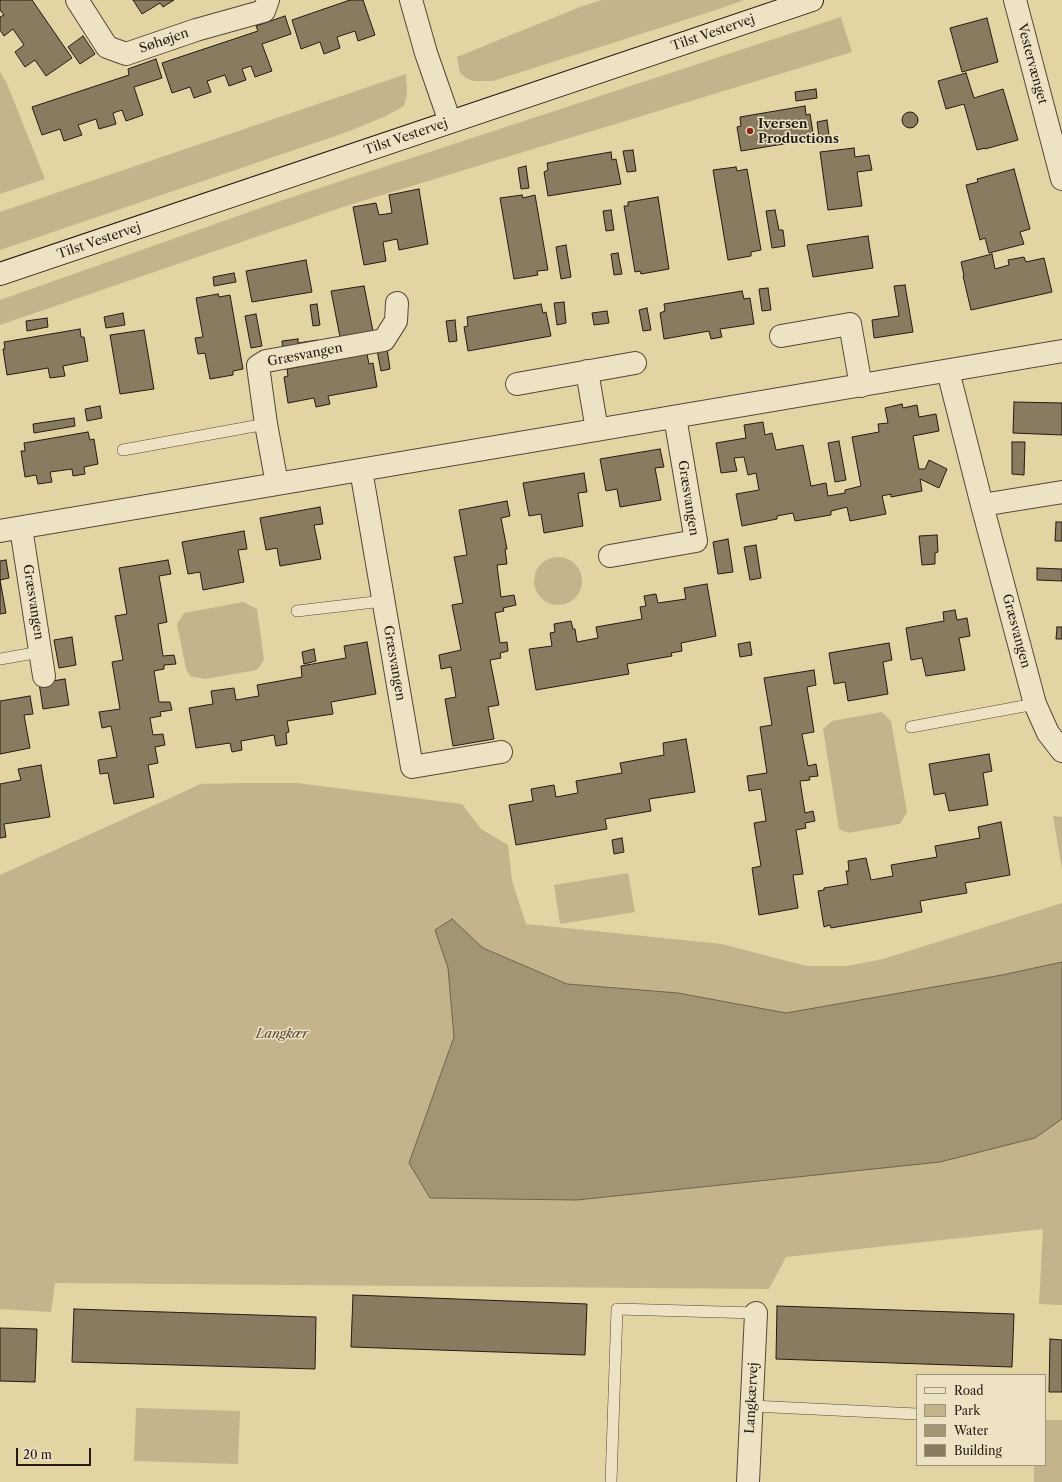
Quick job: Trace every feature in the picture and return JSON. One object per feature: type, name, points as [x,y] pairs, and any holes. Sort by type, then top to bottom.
[{"type":"street","name":"Søhøjen","points":[[77,0],[107,47],[126,54],[196,30],[264,12],[268,0]]},
{"type":"street","points":[[410,0],[426,53],[450,122]]},
{"type":"street","name":"Tilst Vestervej","points":[[0,274],[812,0]]},
{"type":"street","name":"Vestervænget","points":[[1015,0],[1055,127],[1062,179]]},
{"type":"street","name":"Græsvangen","points":[[276,484],[258,366],[266,361],[384,340],[396,321],[397,303]]},
{"type":"street","points":[[781,336],[850,324],[861,386]]},
{"type":"street","name":"Græsvangen","points":[[44,676],[40,652],[10,530],[1062,351]]},
{"type":"street","points":[[517,384],[635,363]]},
{"type":"street","points":[[587,371],[597,430]]},
{"type":"street","name":"Græsvangen","points":[[948,371],[1035,704],[1048,733],[1062,751]]},
{"type":"street","name":"Græsvangen","points":[[610,556],[696,541],[675,417]]},
{"type":"street","name":"Græsvangen","points":[[362,470],[412,767],[501,752]]},
{"type":"street","points":[[982,505],[1062,492]]},
{"type":"street","name":"Langkærvej","points":[[748,1482],[756,1313]]},
{"type":"lane","points":[[123,450],[266,424]]},
{"type":"lane","points":[[297,611],[383,601]]},
{"type":"lane","points":[[0,659],[40,652]]},
{"type":"lane","points":[[911,727],[1035,704]]},
{"type":"lane","points":[[611,1482],[617,1309],[756,1313]]},
{"type":"lane","points":[[752,1406],[916,1414]]},
{"type":"green space","points":[[601,0],[744,0],[493,81],[474,81],[466,78],[460,73],[457,57],[580,7]]},
{"type":"green space","points":[[841,17],[852,52],[346,206],[0,325],[0,300],[283,200]]},
{"type":"green space","points":[[0,72],[7,84],[45,179],[0,194]]},
{"type":"green space","points":[[406,74],[407,95],[404,106],[386,116],[347,132],[0,250],[0,212]]},
{"type":"green space","points":[[558,557],[567,559],[575,564],[580,572],[582,581],[580,590],[575,598],[567,603],[558,605],[549,603],[541,598],[536,590],[534,581],[536,572],[541,564],[549,559]]},
{"type":"green space","points":[[243,602],[257,609],[264,660],[257,670],[205,679],[190,676],[186,669],[177,624],[184,613]]},
{"type":"green space","points":[[882,712],[891,721],[907,812],[900,824],[848,833],[839,829],[823,729],[832,721]]},
{"type":"green space","name":"Langkær","points":[[297,783],[462,804],[481,829],[508,845],[512,881],[526,924],[722,944],[806,966],[847,966],[883,959],[1062,903],[1062,1305],[1039,1304],[1043,1229],[786,1257],[769,1289],[55,1283],[51,1312],[0,1309],[0,875],[201,784]]},
{"type":"green space","points":[[1053,816],[1062,817],[1062,870]]},
{"type":"green space","points":[[628,873],[635,912],[560,924],[554,885]]},
{"type":"green space","points":[[136,1408],[240,1411],[238,1464],[134,1461]]},
{"type":"green space","points":[[1046,1420],[1062,1420],[1062,1482],[1034,1482],[1034,1466],[1046,1466]]},
{"type":"water","points":[[452,919],[483,948],[567,984],[678,993],[786,1013],[1002,975],[1062,962],[1062,1119],[1035,1138],[940,1162],[577,1200],[430,1198],[409,1163],[454,1037],[448,968],[435,930]]},
{"type":"building","points":[[0,0],[32,0],[72,58],[46,76],[35,60],[25,67],[15,52],[24,45],[13,29],[4,36],[0,30],[0,17],[4,15],[0,10]]},
{"type":"building","points":[[133,0],[174,0],[163,7],[160,3],[142,14]]},
{"type":"building","points":[[350,0],[363,0],[375,35],[358,41],[355,31],[337,37],[340,48],[324,54],[320,42],[301,49],[292,20]]},
{"type":"building","points":[[285,16],[291,34],[262,44],[272,71],[255,77],[251,66],[242,69],[246,80],[229,86],[225,75],[207,81],[211,92],[194,98],[190,87],[172,93],[162,63],[258,31],[256,26]]},
{"type":"building","points":[[987,18],[998,62],[962,72],[950,28]]},
{"type":"building","points":[[83,36],[95,54],[80,64],[68,47]]},
{"type":"building","points":[[156,59],[162,78],[134,87],[143,115],[126,121],[122,110],[113,113],[116,124],[99,129],[96,119],[78,125],[82,135],[64,141],[60,129],[42,135],[32,107],[129,75],[128,69]]},
{"type":"building","points":[[966,73],[974,98],[1003,89],[1018,140],[977,150],[964,104],[946,109],[938,81]]},
{"type":"building","points":[[816,89],[817,98],[796,101],[795,92]]},
{"type":"building","points":[[805,106],[806,115],[810,114],[814,139],[741,151],[737,127],[741,126],[740,117]]},
{"type":"building","points":[[907,112],[913,112],[918,117],[916,126],[913,128],[907,128],[902,123],[902,117]]},
{"type":"building","points":[[827,120],[830,142],[820,144],[817,122]]},
{"type":"building","points":[[854,148],[855,157],[869,155],[872,170],[857,172],[862,206],[828,210],[820,152]]},
{"type":"building","points":[[633,150],[636,171],[627,172],[623,151]]},
{"type":"building","points":[[611,152],[612,160],[616,159],[621,184],[548,196],[544,172],[548,170],[547,163]]},
{"type":"building","points":[[526,166],[529,188],[521,189],[518,168]]},
{"type":"building","points":[[736,167],[737,171],[747,169],[761,250],[751,252],[751,256],[728,260],[713,170]]},
{"type":"building","points":[[1014,169],[1030,229],[1020,232],[1024,244],[989,253],[985,238],[980,240],[966,185],[978,182],[977,179]]},
{"type":"building","points":[[419,189],[428,244],[399,250],[397,239],[383,242],[386,261],[364,265],[353,207],[376,203],[379,215],[392,213],[389,195]]},
{"type":"building","points":[[522,195],[523,198],[535,195],[548,270],[537,271],[538,275],[514,279],[500,198]]},
{"type":"building","points":[[658,197],[669,269],[641,274],[640,271],[635,272],[624,206],[628,206],[628,202]]},
{"type":"building","points":[[611,210],[614,230],[606,231],[603,211]]},
{"type":"building","points":[[775,210],[779,230],[783,230],[785,246],[772,248],[766,211]]},
{"type":"building","points":[[868,236],[873,268],[813,277],[807,245]]},
{"type":"building","points":[[566,245],[571,277],[561,279],[556,247]]},
{"type":"building","points":[[618,253],[622,274],[614,275],[611,254]]},
{"type":"building","points":[[992,254],[995,269],[1009,265],[1008,260],[1024,257],[1026,262],[1044,258],[1052,292],[971,310],[961,262]]},
{"type":"building","points":[[306,260],[312,292],[252,302],[246,271]]},
{"type":"building","points":[[234,273],[236,282],[214,286],[213,277]]},
{"type":"building","points":[[905,285],[913,332],[874,338],[872,320],[899,316],[894,286]]},
{"type":"building","points":[[364,286],[373,331],[340,337],[331,291]]},
{"type":"building","points":[[768,288],[771,310],[762,311],[759,289]]},
{"type":"building","points":[[742,291],[744,299],[750,298],[754,324],[720,329],[722,337],[711,339],[709,331],[664,339],[660,313],[665,311],[664,304]]},
{"type":"building","points":[[218,294],[219,297],[230,295],[243,369],[233,371],[233,375],[210,379],[205,353],[198,354],[195,338],[203,337],[196,298]]},
{"type":"building","points":[[564,302],[566,323],[557,325],[554,303]]},
{"type":"building","points":[[317,304],[320,325],[313,326],[310,305]]},
{"type":"building","points":[[541,304],[543,313],[546,312],[551,336],[468,351],[464,327],[468,326],[467,317]]},
{"type":"building","points":[[647,308],[651,330],[643,331],[639,310]]},
{"type":"building","points":[[607,311],[609,323],[594,325],[592,313]]},
{"type":"building","points":[[123,313],[125,325],[106,328],[104,317]]},
{"type":"building","points":[[256,314],[262,346],[251,348],[245,316]]},
{"type":"building","points":[[47,318],[48,327],[27,331],[26,321]]},
{"type":"building","points":[[455,320],[457,341],[449,342],[446,321]]},
{"type":"building","points":[[80,329],[81,337],[84,337],[88,361],[63,366],[65,376],[50,378],[48,368],[7,375],[3,349],[5,349],[4,342]]},
{"type":"building","points":[[144,330],[154,389],[120,394],[110,335]]},
{"type":"building","points":[[298,339],[298,343],[318,340],[319,348],[283,353],[282,341]]},
{"type":"building","points":[[387,348],[390,369],[381,371],[377,350]]},
{"type":"building","points":[[367,354],[369,364],[373,363],[377,387],[328,396],[330,404],[316,407],[314,398],[288,403],[284,377],[288,376],[287,369]]},
{"type":"building","points":[[1014,402],[1062,403],[1062,435],[1013,433]]},
{"type":"building","points":[[902,404],[903,408],[917,405],[919,417],[936,414],[939,431],[913,436],[919,469],[925,469],[929,460],[947,469],[939,488],[920,479],[922,491],[891,497],[891,494],[882,496],[886,514],[850,521],[847,507],[831,511],[831,515],[795,521],[793,513],[777,516],[777,519],[742,526],[736,494],[759,490],[756,473],[748,475],[744,457],[734,458],[737,471],[721,473],[716,443],[746,438],[744,425],[763,422],[765,435],[772,433],[776,450],[803,445],[811,486],[826,483],[828,496],[845,493],[845,490],[861,486],[852,437],[879,432],[878,424],[888,423],[885,408]]},
{"type":"building","points":[[100,406],[102,418],[87,421],[85,409]]},
{"type":"building","points":[[74,418],[75,426],[34,433],[33,424]]},
{"type":"building","points":[[88,432],[90,440],[94,439],[98,464],[84,467],[85,474],[73,476],[72,469],[50,472],[52,482],[38,484],[36,475],[25,477],[21,451],[25,451],[24,443]]},
{"type":"building","points":[[839,441],[846,480],[835,482],[828,443]]},
{"type":"building","points":[[1012,442],[1025,442],[1024,475],[1012,474]]},
{"type":"building","points":[[660,449],[664,467],[655,468],[661,500],[620,507],[617,489],[606,491],[600,459]]},
{"type":"building","points":[[584,473],[587,492],[578,493],[583,526],[544,533],[541,514],[529,516],[523,483]]},
{"type":"building","points":[[507,501],[510,516],[501,518],[507,549],[505,549],[507,564],[497,565],[501,597],[514,595],[516,605],[503,608],[504,611],[495,613],[500,643],[507,642],[508,651],[500,653],[501,658],[490,660],[499,705],[488,707],[494,739],[453,746],[445,699],[456,697],[451,667],[441,669],[439,655],[461,650],[452,605],[463,603],[454,557],[467,555],[459,510]]},
{"type":"building","points":[[320,507],[323,524],[314,525],[321,559],[280,566],[277,548],[266,550],[260,518]]},
{"type":"building","points":[[1056,522],[1062,522],[1062,541],[1055,541]]},
{"type":"building","points":[[244,531],[247,549],[238,550],[244,582],[203,590],[200,572],[188,574],[182,542]]},
{"type":"building","points":[[937,535],[938,552],[935,553],[935,564],[922,565],[919,536]]},
{"type":"building","points":[[728,539],[733,572],[718,574],[713,542]]},
{"type":"building","points":[[756,545],[761,578],[750,580],[744,547]]},
{"type":"building","points":[[6,560],[9,578],[0,580],[0,561]]},
{"type":"building","points":[[168,560],[171,574],[159,576],[167,622],[158,624],[163,656],[174,655],[176,664],[164,665],[164,669],[154,671],[159,702],[170,702],[172,710],[160,712],[161,716],[150,718],[153,735],[163,734],[165,745],[155,747],[158,763],[148,765],[154,797],[114,804],[108,773],[100,774],[98,760],[117,757],[111,726],[102,728],[99,712],[120,709],[112,662],[123,660],[115,616],[127,614],[119,568]]},
{"type":"building","points":[[1037,568],[1062,569],[1062,581],[1037,580]]},
{"type":"building","points":[[0,580],[6,613],[0,614]]},
{"type":"building","points":[[707,584],[716,636],[681,643],[682,651],[671,653],[672,656],[627,664],[629,674],[536,690],[529,649],[552,646],[550,633],[555,632],[554,624],[571,621],[573,629],[575,629],[577,642],[598,638],[596,627],[642,619],[640,607],[646,606],[644,596],[656,594],[658,603],[686,599],[684,588]]},
{"type":"building","points":[[955,610],[957,620],[967,618],[970,636],[959,638],[965,670],[926,676],[922,658],[911,660],[906,628],[944,621],[943,612]]},
{"type":"building","points":[[1057,627],[1062,627],[1062,639],[1056,639]]},
{"type":"building","points":[[72,637],[76,665],[59,668],[54,640]]},
{"type":"building","points":[[367,642],[376,694],[331,702],[333,714],[287,721],[289,732],[286,733],[287,744],[276,746],[274,735],[241,741],[242,750],[232,752],[230,743],[196,748],[189,708],[213,704],[211,691],[234,688],[236,700],[259,696],[257,685],[302,677],[301,666],[346,658],[344,646]]},
{"type":"building","points":[[750,642],[752,655],[740,657],[738,644]]},
{"type":"building","points":[[889,643],[892,660],[883,662],[888,694],[848,701],[845,682],[834,684],[829,653]]},
{"type":"building","points":[[314,649],[316,661],[304,664],[302,652]]},
{"type":"building","points":[[814,670],[816,685],[807,687],[814,732],[802,734],[808,766],[816,764],[818,776],[809,777],[810,780],[800,781],[805,813],[813,811],[815,821],[805,823],[806,828],[796,830],[803,874],[793,875],[798,908],[759,915],[752,868],[761,866],[754,823],[766,821],[761,789],[749,791],[747,776],[767,773],[760,727],[772,725],[764,678]]},
{"type":"building","points":[[65,679],[69,705],[43,709],[39,683]]},
{"type":"building","points":[[30,696],[33,714],[24,715],[30,748],[0,754],[0,701]]},
{"type":"building","points":[[686,739],[695,792],[649,799],[651,811],[605,819],[607,829],[516,845],[509,805],[533,801],[531,789],[554,785],[556,797],[578,793],[576,781],[622,773],[620,763],[664,755],[663,743]]},
{"type":"building","points":[[989,754],[992,771],[983,773],[988,805],[949,811],[945,793],[934,795],[929,764]]},
{"type":"building","points":[[41,765],[50,817],[4,824],[6,837],[0,838],[0,784],[21,780],[18,769]]},
{"type":"building","points":[[1001,822],[1010,875],[965,883],[967,893],[920,901],[922,912],[831,928],[830,925],[824,927],[818,891],[824,890],[824,888],[848,884],[846,871],[849,871],[848,861],[866,858],[871,880],[893,876],[891,865],[937,857],[935,846],[980,838],[978,827]]},
{"type":"building","points":[[622,838],[624,852],[614,854],[612,840]]},
{"type":"building","points":[[353,1295],[587,1304],[585,1355],[351,1347]]},
{"type":"building","points":[[777,1306],[1014,1314],[1012,1367],[776,1359]]},
{"type":"building","points":[[74,1309],[316,1317],[315,1369],[72,1362]]},
{"type":"building","points":[[0,1328],[37,1329],[35,1382],[0,1381]]},
{"type":"building","points":[[1050,1339],[1062,1340],[1062,1392],[1049,1392]]},
{"type":"place","name":"Iversen Productions","points":[[750,131]]}]
